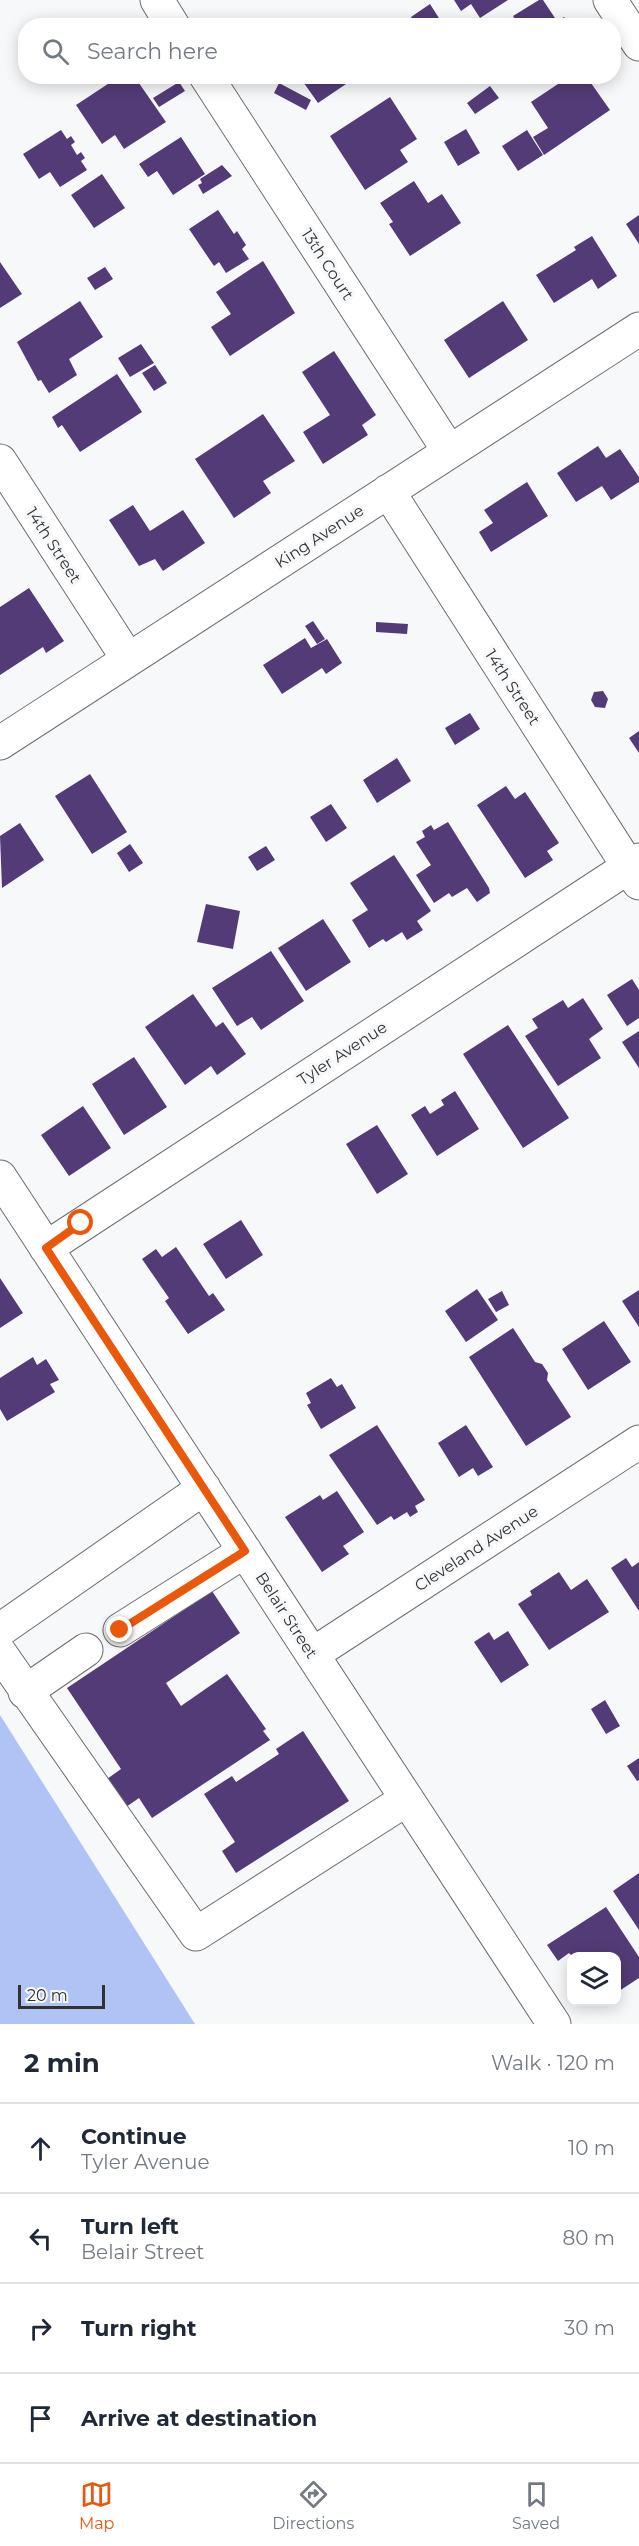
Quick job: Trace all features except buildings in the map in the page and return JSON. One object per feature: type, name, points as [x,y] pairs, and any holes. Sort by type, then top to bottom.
[{"type":"street","points":[[157,0],[168,18]]},
{"type":"street","points":[[610,0],[639,44]]},
{"type":"street","name":"13th Court","points":[[211,84],[449,451]]},
{"type":"street","name":"King Avenue","points":[[0,743],[639,329]]},
{"type":"street","name":"14th Street","points":[[0,461],[128,659]]},
{"type":"street","name":"14th Street","points":[[388,491],[635,870]]},
{"type":"street","name":"Tyler Avenue","points":[[46,1248],[635,870]]},
{"type":"street","name":"Belair Street","points":[[0,1177],[554,2024]]},
{"type":"street","name":"Cleveland Avenue","points":[[313,1654],[639,1442]]},
{"type":"street","points":[[0,1630],[204,1488]]},
{"type":"street","points":[[120,1630],[245,1551]]},
{"type":"street","points":[[25,1692],[86,1650]]},
{"type":"street","points":[[0,1653],[25,1692],[196,1934],[407,1799]]},
{"type":"shaded area","points":[[0,1715],[195,2024],[0,2024]]},
{"type":"route","points":[[81,1223],[46,1248],[245,1551],[120,1630]]}]
